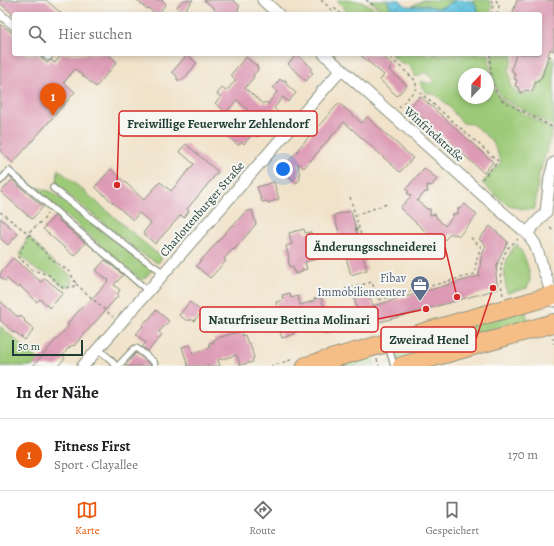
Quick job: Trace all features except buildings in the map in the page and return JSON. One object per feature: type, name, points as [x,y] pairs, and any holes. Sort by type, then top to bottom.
[{"type":"main road","points":[[306,366],[554,297]]},
{"type":"main road","points":[[402,366],[553,329]]},
{"type":"street","points":[[263,0],[276,12]]},
{"type":"street","points":[[0,14],[12,24]]},
{"type":"street","name":"Winfriedstraße","points":[[326,56],[496,206],[523,236],[535,244],[554,297]]},
{"type":"street","name":"Charlottenburger Straße","points":[[83,366],[341,70]]},
{"type":"street","points":[[523,236],[546,212],[550,177],[554,163]]},
{"type":"lane","points":[[0,181],[9,171],[148,290]]},
{"type":"lane","points":[[53,188],[138,255],[164,273]]},
{"type":"lane","points":[[387,343],[394,366]]},
{"type":"lane","points":[[98,349],[117,366],[136,348],[154,362],[155,366]]},
{"type":"path","points":[[321,0],[332,10],[334,8],[339,12]]},
{"type":"path","points":[[366,0],[376,7],[379,12]]},
{"type":"path","points":[[491,0],[493,5],[492,12]]},
{"type":"path","points":[[496,0],[499,6],[498,12]]},
{"type":"path","points":[[388,56],[416,81],[416,88],[398,110]]},
{"type":"path","points":[[490,56],[491,75],[500,98],[554,128]]},
{"type":"path","points":[[548,56],[554,58]]},
{"type":"path","points":[[416,88],[498,161],[479,182]]},
{"type":"path","points":[[350,197],[368,258]]},
{"type":"path","points":[[355,215],[387,204]]},
{"type":"path","points":[[51,206],[44,219],[29,234],[18,257],[33,270],[49,276],[63,288],[73,287],[76,284]]},
{"type":"path","points":[[0,212],[29,234],[51,259],[70,272],[76,284],[113,317]]},
{"type":"path","points":[[550,228],[554,230]]},
{"type":"path","points":[[355,230],[359,229]]},
{"type":"path","points":[[345,289],[372,282],[378,300],[475,274],[476,261],[481,246],[468,236]]},
{"type":"path","points":[[504,297],[500,276],[503,258],[508,248],[523,236]]},
{"type":"path","points":[[361,252],[382,245],[431,258],[434,258],[441,253]]},
{"type":"path","points":[[553,329],[554,344]]},
{"type":"green space","points":[[337,0],[366,3],[377,12],[347,12]]},
{"type":"green space","points":[[369,0],[387,0],[391,9],[395,12],[380,12],[377,6]]},
{"type":"green space","points":[[423,0],[456,0],[440,8],[431,7],[428,5],[412,6]]},
{"type":"green space","points":[[472,0],[489,0],[492,6],[490,12],[478,12]]},
{"type":"green space","points":[[392,56],[489,56],[489,68],[458,68],[458,104],[494,104],[494,89],[501,100],[553,130],[540,172],[538,172],[539,175],[534,209],[520,208],[507,204],[482,183],[501,162],[493,142],[472,124],[463,123],[447,104],[436,95],[426,92],[420,84],[421,81],[430,84],[433,81],[432,78],[424,72],[418,77],[415,76],[410,66],[400,62]]},
{"type":"green space","points":[[492,56],[512,56],[512,61],[508,71],[511,78],[510,86],[518,93],[523,95],[528,93],[534,94],[537,89],[538,82],[543,83],[550,59],[554,60],[554,127],[502,98],[494,79],[494,68],[492,68]]},
{"type":"green space","points":[[58,169],[162,258],[158,263],[139,252],[57,186]]},
{"type":"green space","points":[[32,186],[52,192],[152,270],[142,281]]},
{"type":"green space","points":[[29,237],[48,258],[69,274],[73,283],[71,286],[63,286],[49,274],[36,270],[20,255]]},
{"type":"green space","points":[[517,244],[526,262],[530,281],[527,288],[507,293],[504,273],[506,261]]},
{"type":"green space","points":[[525,309],[529,325],[398,361],[394,346]]},
{"type":"green space","points":[[0,326],[39,360],[33,366],[0,366]]},
{"type":"green space","points":[[372,353],[375,366],[325,366]]},
{"type":"water","points":[[387,0],[400,0],[403,4],[408,6],[424,5],[439,8],[452,1],[469,0],[475,4],[478,12],[395,12],[391,9]]},
{"type":"place","name":"Fitness First","points":[[53,116]]},
{"type":"place","name":"Freiwillige Feuerwehr Zehlendorf","points":[[117,185]]},
{"type":"place","name":"Zweirad Henel","points":[[493,288]]},
{"type":"place","name":"Änderungsschneiderei","points":[[457,297]]},
{"type":"place","name":"Fibav Immobiliencenter","points":[[420,302]]},
{"type":"place","name":"Naturfriseur Bettina Molinari","points":[[426,309]]}]
